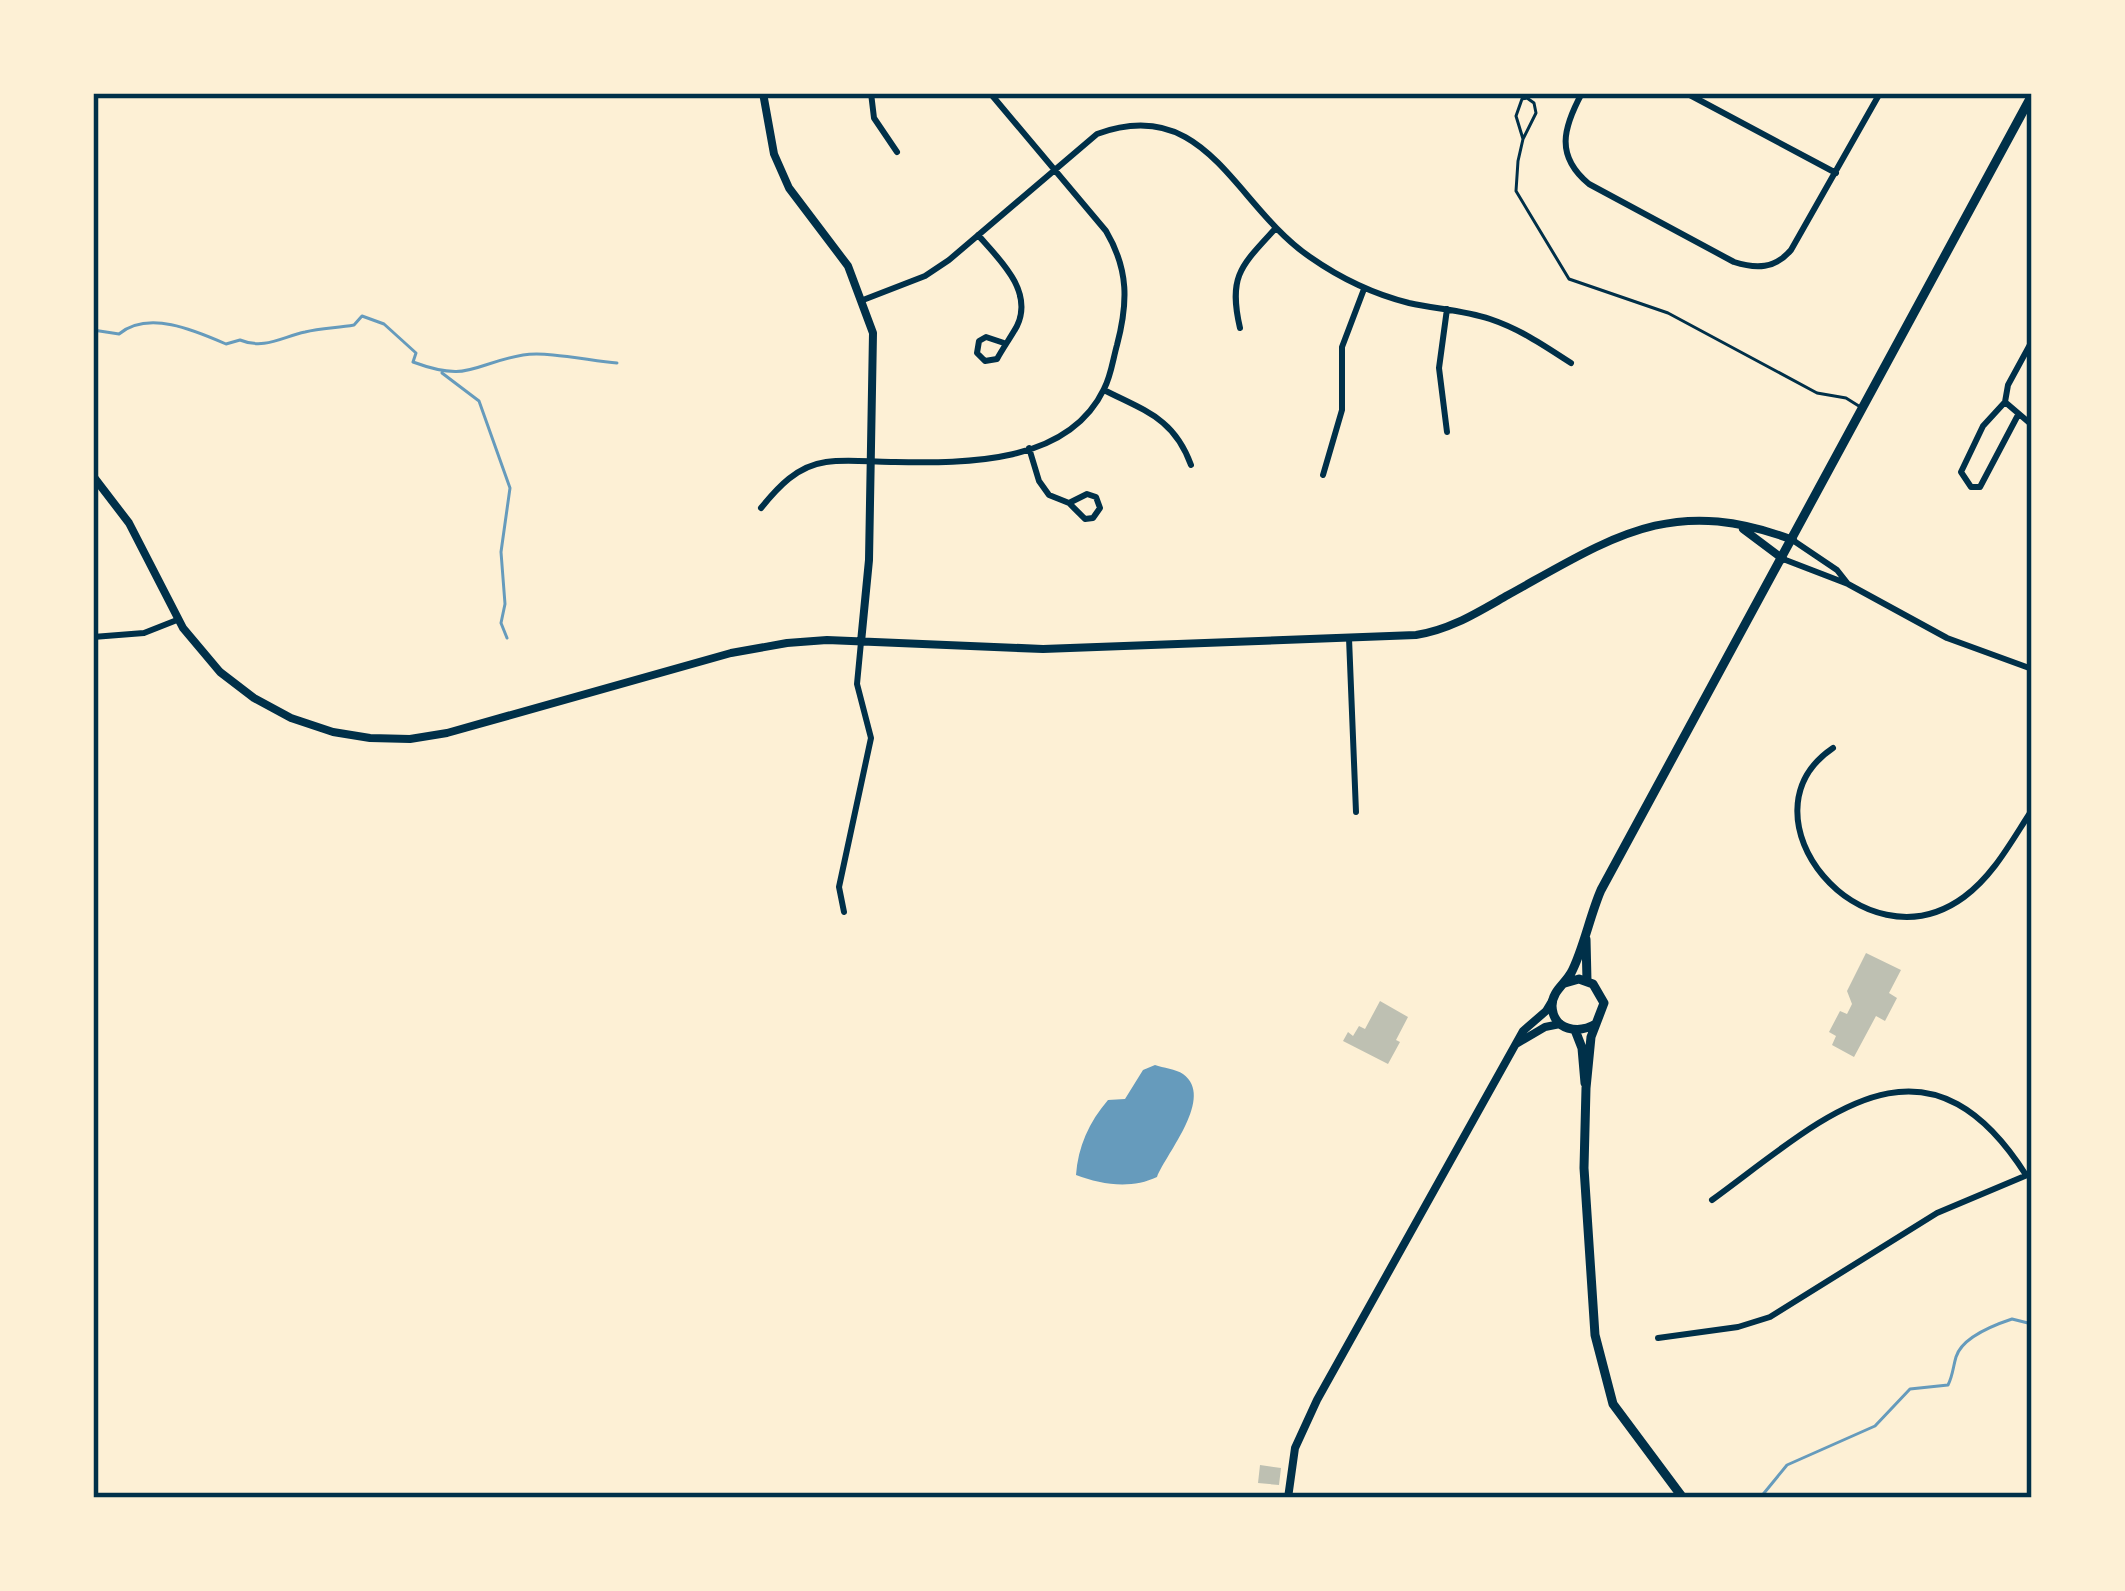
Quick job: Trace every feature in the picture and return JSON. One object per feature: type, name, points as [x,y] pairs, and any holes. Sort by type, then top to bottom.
[{"type":"main road","points":[[1596,1024],[1575,1030],[1560,1024],[1553,999],[1574,969],[1606,880],[2031,99]]},
{"type":"main road","points":[[1586,928],[1586,981]]},
{"type":"main road","points":[[1564,984],[1586,981],[1598,989],[1604,1003],[1586,1088]]},
{"type":"main road","points":[[1575,1030],[1586,1088],[1588,1262],[1604,1380],[1625,1424],[1683,1498]]},
{"type":"street","points":[[763,93],[774,154],[789,188],[848,266],[874,351],[869,560],[857,684],[871,738],[839,887],[844,912]]},
{"type":"street","points":[[871,93],[874,118],[897,152]]},
{"type":"street","points":[[761,508],[796,473],[824,462],[968,463],[1029,448],[1073,426],[1104,390],[1126,312],[1124,271],[1106,231],[990,93]]},
{"type":"street","points":[[1582,93],[1564,133],[1564,150],[1575,173],[1734,262],[1753,267],[1771,266],[1785,257],[1880,93]]},
{"type":"street","points":[[1687,93],[1836,173]]},
{"type":"street","points":[[862,300],[925,276],[1096,134],[1119,125],[1150,123],[1196,141],[1216,158],[1275,230],[1364,289],[1516,328],[1571,363]]},
{"type":"street","points":[[1240,328],[1233,292],[1237,276],[1275,230]]},
{"type":"street","points":[[978,235],[1012,275],[1021,314],[994,361],[985,361],[977,353],[979,341],[986,337],[1004,343]]},
{"type":"street","points":[[1323,475],[1342,410],[1342,347],[1364,289]]},
{"type":"street","points":[[1447,309],[1439,368],[1447,432]]},
{"type":"street","points":[[2018,415],[1980,487],[1972,487],[1961,472],[1983,426],[2006,402],[2008,385],[2032,341]]},
{"type":"street","points":[[1104,390],[1166,421],[1191,465]]},
{"type":"street","points":[[2006,402],[2032,425]]},
{"type":"street","points":[[1029,448],[1039,481],[1049,495],[1069,503],[1085,519],[1093,518],[1100,508],[1096,497],[1088,494],[1069,503]]},
{"type":"street","points":[[93,476],[129,523],[177,620],[213,665],[264,704],[316,727],[384,739],[447,733],[752,649],[806,641],[1022,650],[1415,635],[1451,626],[1639,527],[1697,520],[1754,526],[1793,540],[1837,570],[1848,584]]},
{"type":"street","points":[[1742,528],[1783,559],[1848,584],[1947,638],[2032,669]]},
{"type":"street","points":[[93,637],[144,633],[177,620]]},
{"type":"street","points":[[1349,638],[1356,812]]},
{"type":"street","points":[[1833,748],[1816,764],[1800,799],[1801,830],[1809,857],[1837,892],[1861,908],[1913,917],[1943,910],[1984,880],[2032,810]]},
{"type":"street","points":[[1288,1498],[1292,1460],[1310,1413],[1515,1045],[1553,999]]},
{"type":"street","points":[[1515,1045],[1545,1027],[1560,1024]]},
{"type":"street","points":[[1658,1338],[1738,1328],[1770,1317],[1937,1213],[2029,1174],[1976,1114],[1930,1094],[1893,1092],[1846,1105],[1712,1200]]},
{"type":"lane","points":[[1522,139],[1536,113],[1527,98],[1522,99],[1516,116],[1522,139],[1516,191],[1569,279],[1668,314],[1817,393],[1846,398],[1863,409]]},
{"type":"water","points":[[1155,1065],[1183,1074],[1194,1096],[1186,1125],[1157,1177],[1117,1184],[1076,1175],[1082,1145],[1101,1108],[1108,1100],[1125,1099],[1143,1070]]},
{"type":"building","points":[[1866,953],[1901,970],[1889,993],[1897,998],[1885,1021],[1876,1016],[1854,1057],[1832,1045],[1836,1036],[1829,1032],[1840,1011],[1847,1014],[1852,1004],[1847,991]]},
{"type":"building","points":[[1380,1001],[1408,1017],[1388,1064],[1343,1041],[1359,1026],[1365,1029]]},
{"type":"building","points":[[1260,1465],[1281,1468],[1279,1485],[1258,1483]]},
{"type":"waterway","points":[[93,330],[119,334],[143,323],[157,323],[186,328],[226,344],[240,340],[257,344],[354,325],[362,316],[384,324],[416,353],[413,362],[447,371],[533,354],[617,363]]},
{"type":"waterway","points":[[442,373],[479,401],[510,488],[501,552],[505,604],[501,623],[507,638]]},
{"type":"waterway","points":[[1760,1498],[1787,1465],[1875,1426],[1910,1389],[1948,1385],[1959,1350],[1972,1338],[2012,1319],[2032,1324]]}]
